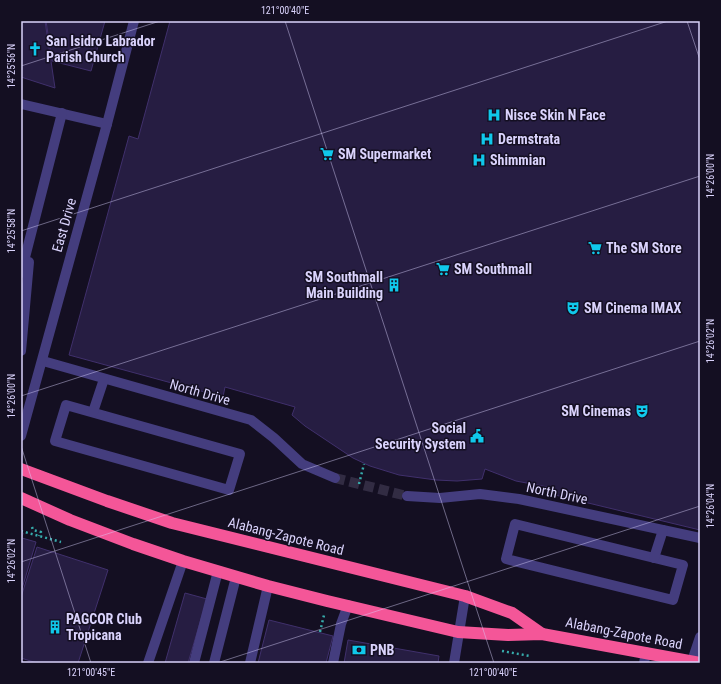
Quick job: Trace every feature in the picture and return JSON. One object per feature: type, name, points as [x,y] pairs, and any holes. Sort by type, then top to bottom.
[{"type":"highway","name":"Alabang-Zapote Road","points":[[21,469],[172,523],[465,596],[512,613],[542,634]]},
{"type":"highway","name":"Alabang-Zapote Road","points":[[21,498],[89,528],[183,561],[268,586],[458,632],[508,635],[542,634],[645,658],[696,662]]},
{"type":"street","name":"East Drive","points":[[21,436],[43,360],[71,251],[134,21]]},
{"type":"street","points":[[21,104],[107,124]]},
{"type":"street","points":[[21,273],[62,113]]},
{"type":"street","points":[[21,351],[31,232]]},
{"type":"street","name":"North Drive","points":[[43,360],[104,379],[251,420],[274,438],[302,464],[335,478]]},
{"type":"street","points":[[93,412],[104,379]]},
{"type":"street","points":[[66,405],[93,412],[240,454],[229,490],[55,441],[66,405]]},
{"type":"street","name":"North Drive","points":[[407,496],[440,498],[480,494],[519,499],[700,538]]},
{"type":"street","points":[[515,524],[654,558],[682,565],[673,600],[506,559],[515,524]]},
{"type":"street","points":[[654,558],[663,530]]},
{"type":"street","points":[[148,663],[183,561]]},
{"type":"street","points":[[194,663],[218,571]]},
{"type":"street","points":[[214,663],[236,577]]},
{"type":"street","points":[[250,663],[268,586]]},
{"type":"street","points":[[454,663],[465,596]]},
{"type":"street","points":[[333,663],[341,624],[348,605]]},
{"type":"street","points":[[696,662],[700,637]]},
{"type":"path","points":[[359,484],[364,464]]},
{"type":"path","points":[[32,527],[33,530],[41,532],[39,536]]},
{"type":"path","points":[[21,531],[61,542]]},
{"type":"building","name":"San Isidro Labrador Parish Church","points":[[21,21],[45,21],[55,88],[21,77]]},
{"type":"building","points":[[46,21],[105,21],[91,71],[52,61]]},
{"type":"building","name":"SM Southmall Main Building","points":[[170,21],[700,21],[700,530],[551,494],[553,488],[516,481],[485,469],[482,479],[457,481],[399,475],[370,466],[353,458],[305,426],[292,415],[295,407],[225,387],[223,397],[69,355],[129,136],[138,139]]},
{"type":"building","points":[[21,533],[23,533],[22,538],[36,542],[21,592]]},
{"type":"building","name":"PAGCOR Club Tropicana","points":[[37,547],[108,570],[78,663],[37,663],[21,658],[21,597]]},
{"type":"building","points":[[185,593],[207,599],[188,663],[165,663]]},
{"type":"building","points":[[269,620],[333,636],[326,663],[258,663]]},
{"type":"building","points":[[348,640],[439,656],[438,663],[344,663]]},
{"type":"tunnel","points":[[335,478],[407,496]]},
{"type":"place","name":"San Isidro Labrador Parish Church","points":[[35,49]]},
{"type":"place","name":"Nisce Skin N Face","points":[[494,115]]},
{"type":"place","name":"Dermstrata","points":[[487,139]]},
{"type":"place","name":"SM Supermarket","points":[[327,154]]},
{"type":"place","name":"Shimmian","points":[[479,160]]},
{"type":"place","name":"The SM Store","points":[[595,248]]},
{"type":"place","name":"SM Southmall","points":[[443,269]]},
{"type":"place","name":"SM Southmall Main Building","points":[[394,285]]},
{"type":"place","name":"SM Cinema IMAX","points":[[573,308]]},
{"type":"place","name":"SM Cinemas","points":[[642,411]]},
{"type":"place","name":"Social Security System","points":[[477,436]]},
{"type":"place","name":"PAGCOR Club Tropicana","points":[[55,627]]},
{"type":"place","name":"PNB","points":[[359,650]]}]
